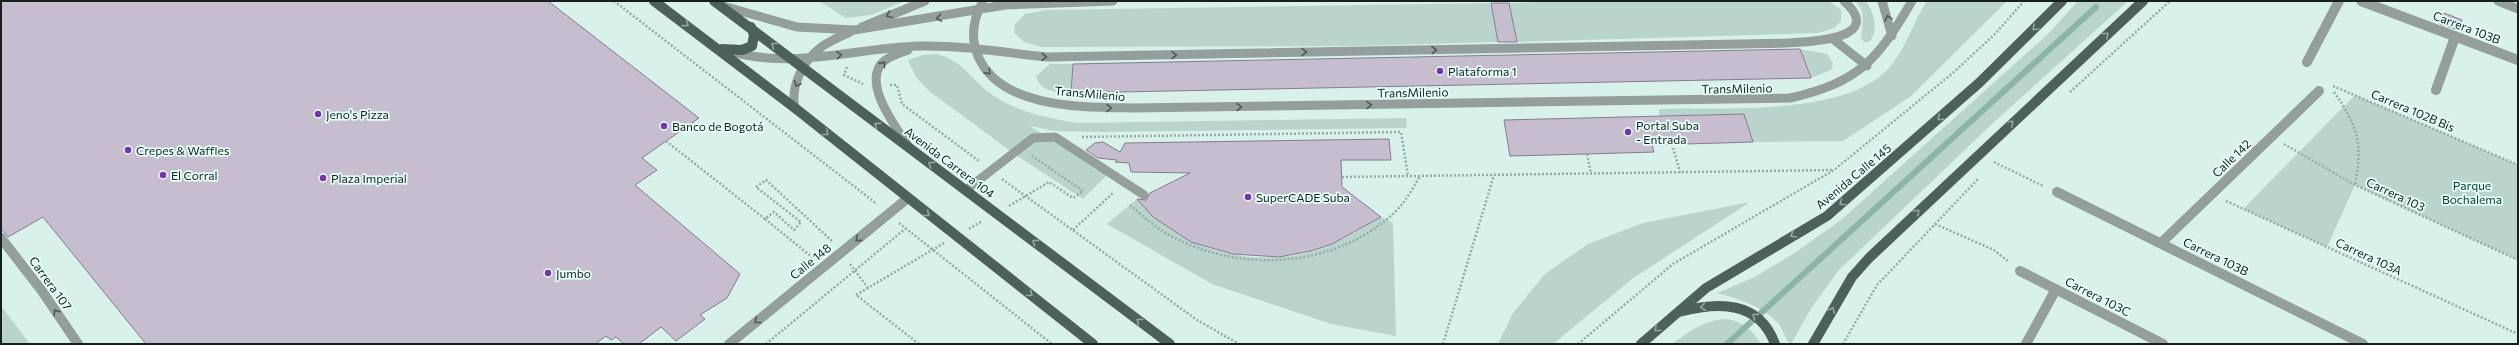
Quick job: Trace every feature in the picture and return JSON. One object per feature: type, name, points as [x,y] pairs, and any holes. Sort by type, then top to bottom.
[{"type":"main road","points":[[654,1],[718,48],[795,108],[1093,344]]},
{"type":"main road","name":"Avenida Calle 145","points":[[1641,344],[1673,314],[1706,288],[1827,216],[1854,194],[1979,82],[2062,1]]},
{"type":"main road","points":[[1813,344],[1852,278],[1869,258],[2143,1]]},
{"type":"main road","name":"Avenida Carrera 104","points":[[716,2],[751,27],[804,70],[909,147],[1170,344]]},
{"type":"main road","points":[[718,48],[735,52],[749,48],[754,41],[755,35],[751,27]]},
{"type":"main road","points":[[1673,314],[1708,306],[1735,307],[1758,318],[1770,332],[1775,344]]},
{"type":"street","points":[[2307,62],[2339,1]]},
{"type":"street","name":"Carrera 103B","points":[[2361,1],[2518,60]]},
{"type":"street","points":[[2436,90],[2455,36]]},
{"type":"street","name":"Calle 142","points":[[2161,243],[2319,91]]},
{"type":"street","name":"Carrera 103B","points":[[2056,192],[2363,344]]},
{"type":"street","name":"Calle 148","points":[[729,344],[908,198]]},
{"type":"street","name":"Carrera 107","points":[[1,238],[42,291],[78,344]]},
{"type":"street","name":"Carrera 103C","points":[[2020,271],[2163,344]]},
{"type":"street","points":[[2026,344],[2056,289]]},
{"type":"lane","points":[[795,108],[793,95],[804,70],[811,58],[825,45],[854,30],[925,1]]},
{"type":"lane","name":"TransMilenio","points":[[984,1],[977,10],[973,37],[975,49],[987,72],[1012,91],[1034,99],[1104,108],[1790,98],[1834,87],[1854,77],[1867,66],[1892,36],[1912,1]]},
{"type":"lane","points":[[716,2],[766,20],[797,27],[854,30],[977,10],[1033,3],[1114,1]]},
{"type":"lane","points":[[718,48],[757,59],[792,59],[888,48],[922,46],[975,49],[1012,55],[1077,57],[1787,43],[1832,40],[1846,35],[1853,30],[1855,21],[1854,13],[1844,1]]},
{"type":"lane","points":[[1882,1],[1892,36]]},
{"type":"lane","points":[[2498,1],[2518,8]]},
{"type":"lane","points":[[1832,40],[1867,66]]},
{"type":"lane","points":[[909,147],[879,99],[875,84],[880,67],[888,59],[902,51],[922,46]]},
{"type":"lane","points":[[966,190],[1033,138],[1055,137],[1144,195]]},
{"type":"path","points":[[614,1],[858,188],[905,229],[1052,344]]},
{"type":"path","points":[[1578,344],[1672,264],[1834,170],[1954,72],[1996,33],[2024,1]]},
{"type":"path","points":[[2067,95],[2170,1]]},
{"type":"path","points":[[848,66],[844,75],[857,84],[863,84]]},
{"type":"path","name":"Carrera 102B Bis","points":[[2355,185],[2360,162],[2360,140],[2351,115],[2327,83],[2518,165]]},
{"type":"path","points":[[887,85],[897,85],[902,104],[991,170],[1197,320],[1239,344]]},
{"type":"path","points":[[1055,137],[1401,132],[1408,176]]},
{"type":"path","name":"Carrera 103","points":[[2272,137],[2355,185],[2518,260]]},
{"type":"path","points":[[666,141],[825,267]]},
{"type":"path","points":[[1672,144],[1680,172]]},
{"type":"path","points":[[1002,210],[1049,182],[1073,198],[1083,191],[1032,156],[1038,152]]},
{"type":"path","points":[[1587,154],[1591,173]]},
{"type":"path","points":[[1988,168],[1998,158]]},
{"type":"path","points":[[1994,162],[2056,192]]},
{"type":"path","points":[[1342,177],[1834,170]]},
{"type":"path","points":[[1843,344],[1877,285],[1983,174]]},
{"type":"path","points":[[1443,344],[1494,175]]},
{"type":"path","points":[[1124,201],[1168,234],[1186,244],[1232,257],[1275,261],[1310,257],[1332,250],[1364,233],[1396,210],[1409,196],[1420,176]]},
{"type":"path","points":[[765,219],[774,212],[794,230],[801,222],[756,187],[766,180],[834,244]]},
{"type":"path","points":[[1073,230],[1125,183]]},
{"type":"path","points":[[1108,190],[1118,198]]},
{"type":"path","name":"Carrera 103A","points":[[2212,194],[2518,334]]},
{"type":"path","points":[[962,233],[989,217]]},
{"type":"path","points":[[1935,224],[1994,250],[2020,271]]},
{"type":"path","points":[[766,344],[905,229]]},
{"type":"path","points":[[919,344],[856,294],[949,241]]},
{"type":"path","points":[[849,262],[868,288]]},
{"type":"green space","points":[[819,1],[905,1],[871,15],[846,18]]},
{"type":"green space","points":[[1572,1],[1829,1],[1841,10],[1841,21],[1834,28],[1818,33],[1517,42],[1509,3]]},
{"type":"green space","points":[[1856,1],[1866,1],[1873,16],[1875,28],[1869,42],[1864,42],[1861,38],[1862,14]]},
{"type":"green space","points":[[1927,1],[2007,1],[1910,97],[1843,141],[1753,142],[1744,114],[1659,116],[1659,109],[1744,108],[1807,103],[1836,97],[1862,87],[1883,74],[1897,58]]},
{"type":"green space","points":[[2078,1],[2128,1],[1992,124],[1839,270],[1812,307],[1791,344],[1787,340],[1778,323],[1765,312],[1742,301],[1717,293],[1755,277],[1796,252],[1841,220],[2048,34]]},
{"type":"green space","points":[[1491,3],[1498,42],[1356,46],[1042,47],[1024,42],[1014,33],[1015,24],[1025,14],[1046,10]]},
{"type":"green space","points":[[1800,49],[1827,54],[1833,63],[1831,70],[1811,78]]},
{"type":"green space","points":[[937,54],[946,57],[959,65],[986,90],[1007,103],[1042,116],[1078,123],[1406,118],[1407,128],[1104,132],[1054,131],[1030,126],[1107,175],[1083,199],[1013,153],[929,91],[916,77],[908,60],[923,55]]},
{"type":"green space","points":[[1050,64],[1073,64],[1071,93],[1049,90],[1038,81],[1036,76]]},
{"type":"green space","name":"Parque Bochalema","points":[[2355,95],[2518,165],[2518,260],[2355,185],[2327,247],[2243,209]]},
{"type":"green space","points":[[1137,199],[1154,216],[1174,231],[1194,242],[1216,250],[1263,258],[1287,256],[1320,249],[1356,232],[1381,217],[1393,223],[1396,336],[1331,324],[1212,284],[1107,224]]},
{"type":"green space","points":[[1750,202],[1632,279],[1553,344],[1498,344],[1513,313],[1545,274],[1588,244],[1643,223]]},
{"type":"green space","points":[[1,306],[30,344],[1,344]]},
{"type":"green space","points":[[1727,319],[1738,322],[1747,327],[1761,344],[1672,344],[1704,324]]},
{"type":"building","name":"Plaza Imperial","points":[[1,1],[548,1],[699,118],[642,158],[657,170],[635,185],[740,274],[727,298],[700,315],[705,319],[676,341],[661,327],[639,344],[624,344],[616,337],[611,340],[606,336],[595,344],[146,344],[43,217],[8,237],[1,229]]},
{"type":"building","points":[[1491,3],[1509,3],[1517,42],[1498,42]]},
{"type":"building","points":[[2444,13],[2462,20],[2458,30],[2440,24]]},
{"type":"building","name":"Plataforma 1","points":[[1800,49],[1811,78],[1071,93],[1073,64]]},
{"type":"building","name":"Portal Suba - Entrada","points":[[1744,114],[1753,142],[1652,145],[1654,152],[1510,156],[1504,120]]},
{"type":"building","name":"SuperCADE Suba","points":[[1389,139],[1391,160],[1341,160],[1342,187],[1381,217],[1332,244],[1311,251],[1279,257],[1233,254],[1191,242],[1153,217],[1137,199],[1146,200],[1150,193],[1190,173],[1131,172],[1129,163],[1115,162],[1117,160],[1098,158],[1086,150],[1095,143],[1103,142],[1120,152],[1125,143]]},
{"type":"waterway","points":[[1727,344],[2096,7]]},
{"type":"place","name":"Plataforma 1","points":[[1440,71]]},
{"type":"place","name":"Jeno's Pizza","points":[[318,114]]},
{"type":"place","name":"Banco de Bogotá","points":[[664,126]]},
{"type":"place","name":"Portal Suba - Entrada","points":[[1628,132]]},
{"type":"place","name":"Crepes & Waffles","points":[[128,150]]},
{"type":"place","name":"El Corral","points":[[163,175]]},
{"type":"place","name":"Plaza Imperial","points":[[323,178]]},
{"type":"place","name":"SuperCADE Suba","points":[[1248,197]]},
{"type":"place","name":"Jumbo","points":[[548,273]]}]
